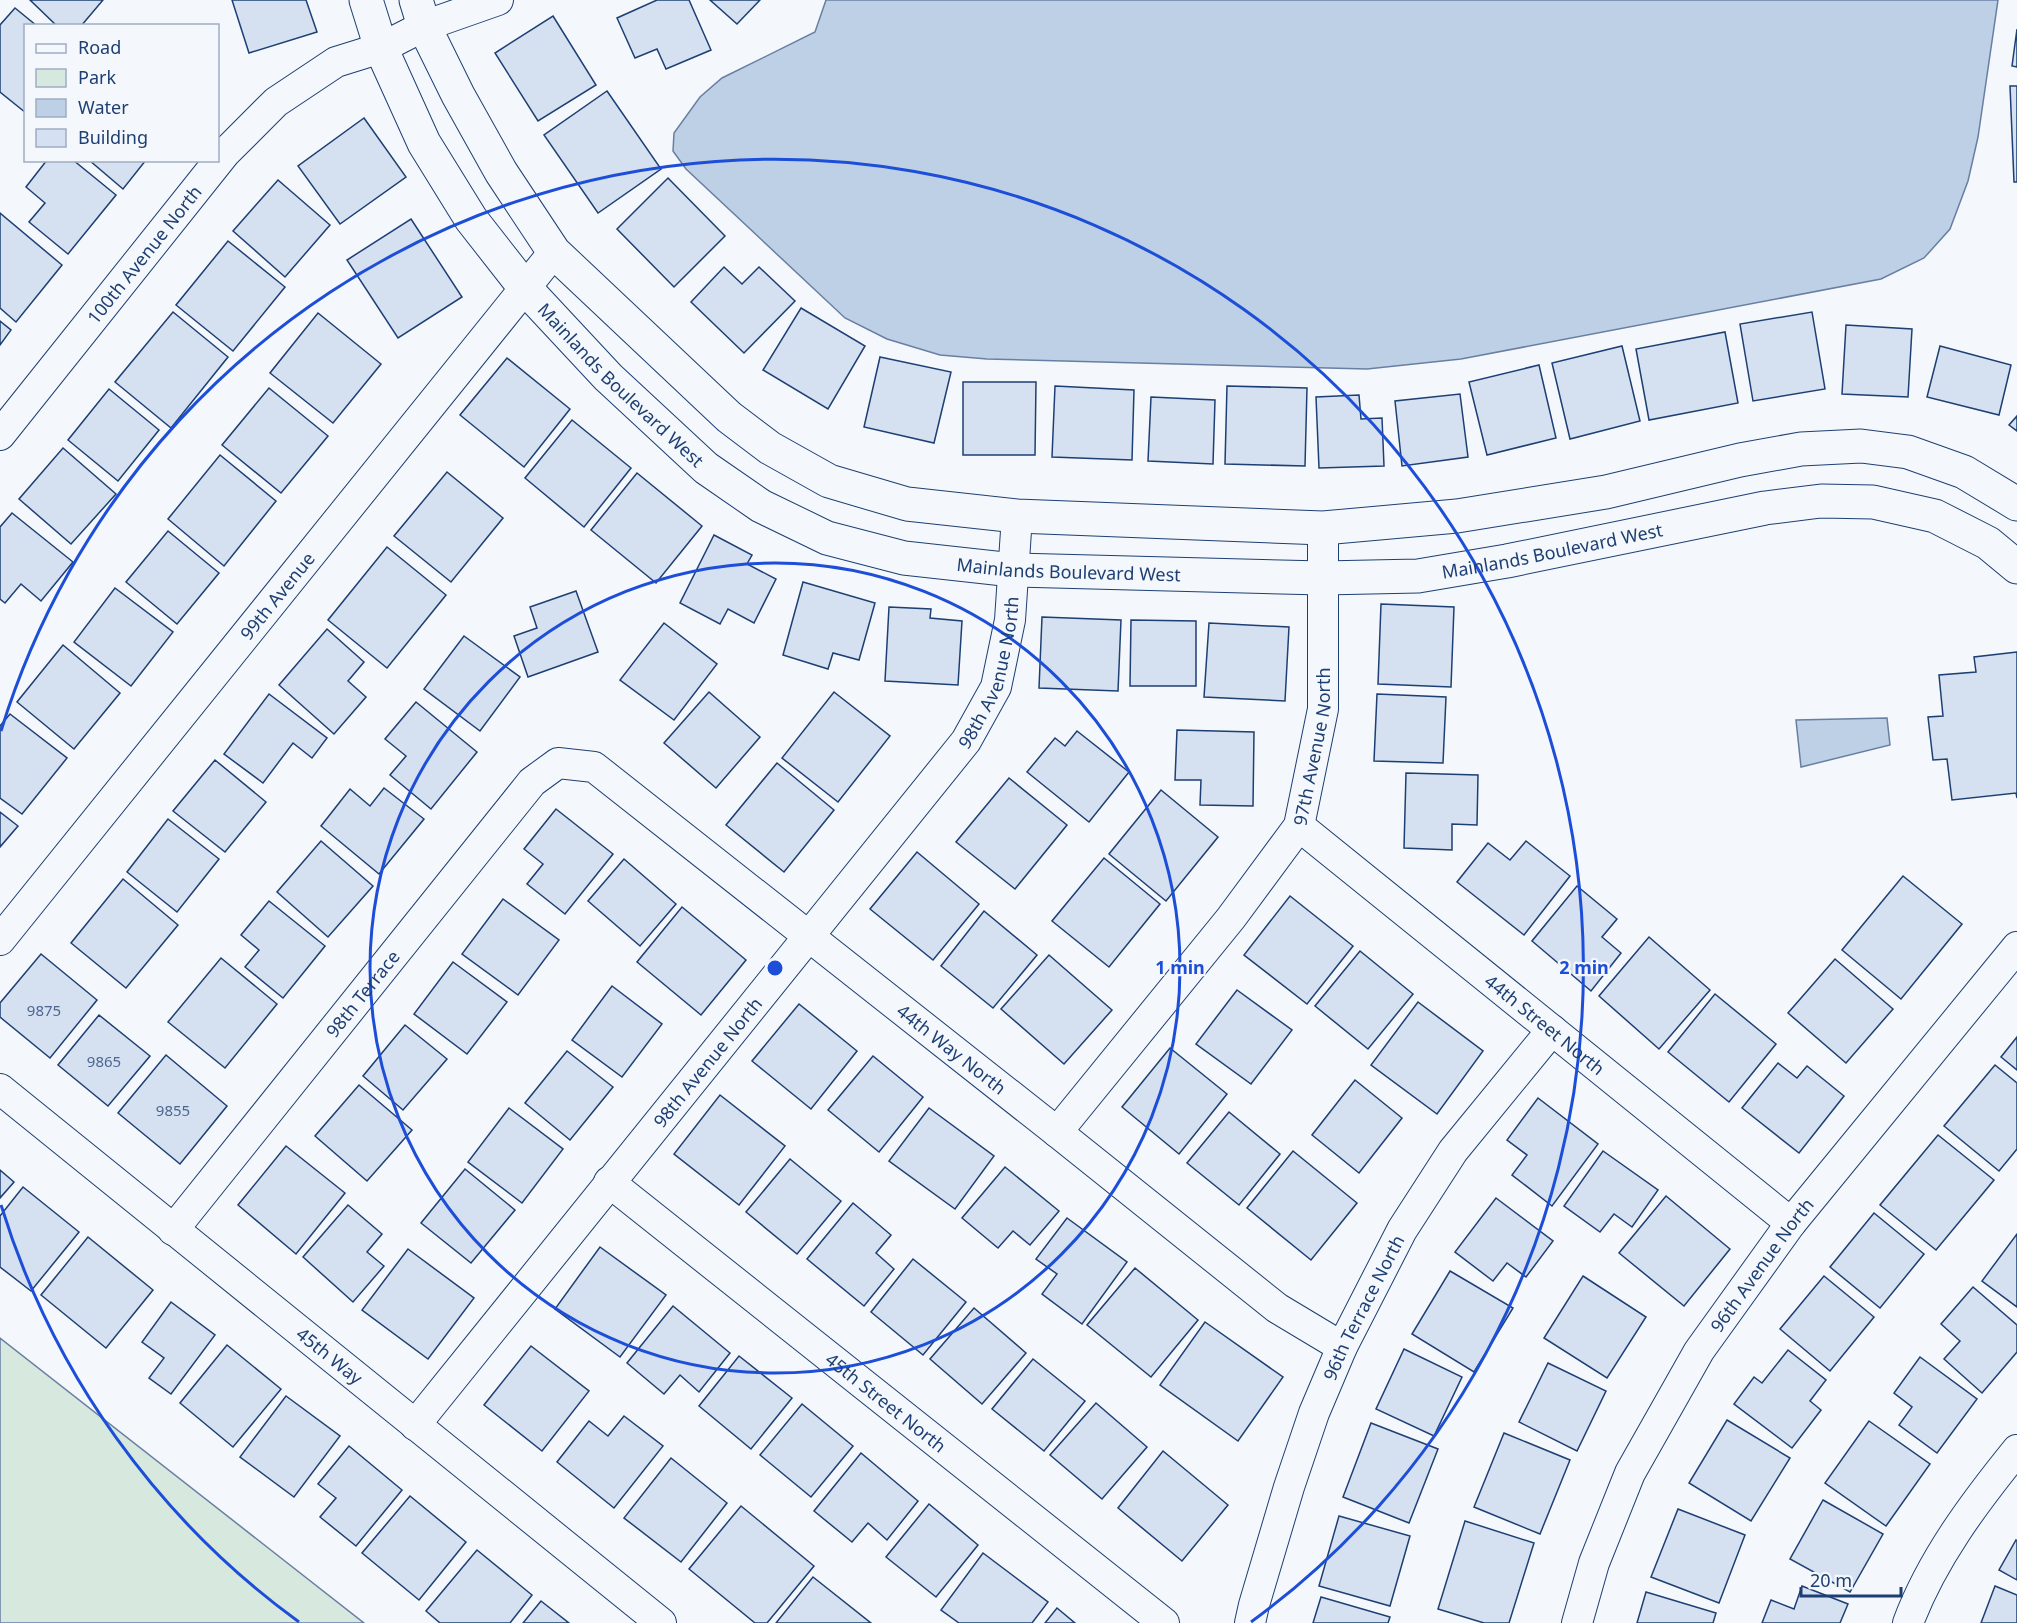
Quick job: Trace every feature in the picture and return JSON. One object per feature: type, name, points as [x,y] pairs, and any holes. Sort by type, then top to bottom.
[{"type":"street","name":"Mainlands Boulevard West","points":[[366,0],[381,48],[424,143],[471,219],[525,288],[608,377],[706,468],[761,506],[827,538],[904,558],[1013,570],[1323,578],[1418,576],[1507,561],[1765,508],[1821,501],[1873,502],[1935,516],[1988,543],[2017,567]]},
{"type":"street","name":"100th Avenue North","points":[[219,161],[284,96],[336,62],[381,48],[420,13],[498,0]]},
{"type":"street","points":[[420,13],[458,94],[501,172],[555,252],[729,417],[770,448],[829,482],[908,504],[1017,516],[1323,528],[1457,516],[1606,492],[1740,460],[1801,449],[1861,446],[1908,452],[1964,472],[2017,504]]},
{"type":"street","name":"100th Avenue North","points":[[0,435],[218,162]]},
{"type":"street","name":"99th Avenue","points":[[0,940],[555,252]]},
{"type":"street","name":"98th Avenue North","points":[[415,1425],[807,935],[966,741],[996,687],[1010,620],[1017,516]]},
{"type":"street","name":"97th Avenue North","points":[[1057,1132],[1231,918],[1299,826],[1323,709],[1323,528]]},
{"type":"street","name":"44th Way North","points":[[558,763],[594,767],[1276,1308],[1342,1347]]},
{"type":"street","name":"98th Terrace","points":[[173,1230],[532,782],[558,763]]},
{"type":"street","name":"44th Street North","points":[[1299,826],[1791,1222]]},
{"type":"street","name":"96th Avenue North","points":[[1577,1623],[1594,1563],[1630,1473],[1699,1351],[1791,1222],[2017,947]]},
{"type":"street","name":"96th Terrace North","points":[[1250,1623],[1286,1498],[1314,1413],[1342,1347],[1402,1230],[1453,1151],[1552,1030]]},
{"type":"street","name":"45th Way","points":[[0,1089],[661,1623]]},
{"type":"street","name":"45th Street North","points":[[609,1182],[1164,1623]]},
{"type":"street","points":[[1908,1623],[1938,1560],[1981,1495],[2017,1450]]},
{"type":"green space","points":[[0,1338],[364,1623],[0,1623]]},
{"type":"water","points":[[826,0],[1998,0],[1978,137],[1968,181],[1950,229],[1924,258],[1881,279],[1461,359],[1367,369],[987,359],[940,355],[887,339],[845,318],[686,169],[673,151],[674,133],[700,97],[722,78],[815,32]]},
{"type":"water","points":[[1887,718],[1890,745],[1801,767],[1796,720]]},
{"type":"building","points":[[30,0],[103,0],[83,24],[55,24]]},
{"type":"building","points":[[232,0],[306,0],[317,32],[249,53]]},
{"type":"building","points":[[657,0],[689,0],[711,50],[666,69],[657,49],[635,58],[617,18]]},
{"type":"building","points":[[710,0],[760,0],[737,24]]},
{"type":"building","points":[[15,8],[35,24],[24,24],[24,111],[0,92],[0,25]]},
{"type":"building","points":[[553,16],[596,85],[538,121],[495,53]]},
{"type":"building","points":[[2017,29],[2017,67],[2012,66]]},
{"type":"building","points":[[2010,86],[2017,86],[2017,182],[2014,182]]},
{"type":"building","points":[[607,91],[661,169],[598,213],[544,135]]},
{"type":"building","points":[[364,118],[406,177],[340,224],[298,166]]},
{"type":"building","points":[[45,162],[75,162],[116,195],[68,254],[29,222],[45,203],[26,187]]},
{"type":"building","points":[[91,162],[144,162],[123,189]]},
{"type":"building","points":[[668,178],[725,236],[674,287],[617,229]]},
{"type":"building","points":[[278,180],[330,225],[285,277],[233,231]]},
{"type":"building","points":[[0,213],[62,265],[16,322],[0,308]]},
{"type":"building","points":[[411,219],[462,297],[398,338],[347,260]]},
{"type":"building","points":[[228,241],[285,287],[233,351],[176,305]]},
{"type":"building","points":[[724,267],[742,284],[759,267],[795,301],[744,353],[691,302]]},
{"type":"building","points":[[801,308],[865,346],[828,409],[763,370]]},
{"type":"building","points":[[173,312],[228,357],[171,428],[115,382]]},
{"type":"building","points":[[1812,312],[1825,389],[1753,401],[1740,324]]},
{"type":"building","points":[[318,313],[381,364],[333,423],[270,373]]},
{"type":"building","points":[[0,321],[11,330],[0,345]]},
{"type":"building","points":[[1846,325],[1912,329],[1908,397],[1842,394]]},
{"type":"building","points":[[1725,332],[1738,403],[1649,420],[1636,349]]},
{"type":"building","points":[[1622,346],[1640,421],[1570,439],[1552,363]]},
{"type":"building","points":[[1940,346],[2011,365],[1999,415],[1927,397]]},
{"type":"building","points":[[880,357],[951,372],[934,443],[864,427]]},
{"type":"building","points":[[507,358],[570,409],[524,467],[460,415]]},
{"type":"building","points":[[1539,365],[1556,438],[1487,455],[1469,382]]},
{"type":"building","points":[[963,382],[1036,382],[1035,455],[963,455]]},
{"type":"building","points":[[1055,386],[1134,390],[1132,460],[1052,457]]},
{"type":"building","points":[[1227,386],[1307,388],[1305,466],[1225,464]]},
{"type":"building","points":[[269,388],[328,436],[281,493],[222,445]]},
{"type":"building","points":[[109,389],[159,430],[118,481],[68,440]]},
{"type":"building","points":[[1460,394],[1468,457],[1402,466],[1395,401]]},
{"type":"building","points":[[1359,395],[1361,419],[1382,418],[1384,466],[1319,468],[1316,397]]},
{"type":"building","points":[[1151,397],[1215,400],[1213,464],[1148,461]]},
{"type":"building","points":[[2017,416],[2017,431],[2009,425]]},
{"type":"building","points":[[572,420],[631,468],[584,527],[525,478]]},
{"type":"building","points":[[63,448],[116,494],[71,544],[19,499]]},
{"type":"building","points":[[220,455],[276,501],[224,566],[168,519]]},
{"type":"building","points":[[447,472],[503,518],[451,582],[394,536]]},
{"type":"building","points":[[637,473],[702,526],[656,583],[591,530]]},
{"type":"building","points":[[12,513],[73,562],[41,601],[21,584],[5,603],[0,599],[0,527]]},
{"type":"building","points":[[168,531],[219,573],[177,624],[126,582]]},
{"type":"building","points":[[714,535],[752,555],[747,564],[776,579],[754,623],[728,609],[720,624],[680,603]]},
{"type":"building","points":[[387,547],[446,595],[387,668],[328,620]]},
{"type":"building","points":[[803,582],[875,603],[859,660],[833,653],[828,669],[783,655]]},
{"type":"building","points":[[115,588],[173,632],[131,686],[74,642]]},
{"type":"building","points":[[576,591],[598,652],[528,677],[514,636],[537,628],[530,607]]},
{"type":"building","points":[[1381,604],[1454,607],[1451,687],[1378,684]]},
{"type":"building","points":[[889,607],[931,609],[930,618],[962,621],[958,685],[885,681]]},
{"type":"building","points":[[1042,617],[1121,620],[1118,691],[1039,688]]},
{"type":"building","points":[[1131,620],[1196,621],[1196,686],[1130,686]]},
{"type":"building","points":[[664,623],[717,664],[674,720],[620,680]]},
{"type":"building","points":[[1209,623],[1289,627],[1285,701],[1204,697]]},
{"type":"building","points":[[327,629],[364,662],[348,681],[366,697],[334,734],[279,685]]},
{"type":"building","points":[[464,636],[520,677],[480,731],[424,689]]},
{"type":"building","points":[[63,645],[120,693],[74,749],[17,702]]},
{"type":"building","points":[[2017,652],[2017,798],[2016,793],[1952,800],[1947,759],[1933,760],[1928,717],[1943,716],[1939,675],[1976,672],[1974,657]]},
{"type":"building","points":[[709,692],[760,737],[716,788],[664,743]]},
{"type":"building","points":[[834,692],[890,736],[838,802],[782,758]]},
{"type":"building","points":[[269,694],[327,738],[312,758],[293,743],[263,783],[224,754]]},
{"type":"building","points":[[1377,694],[1446,697],[1443,763],[1374,761]]},
{"type":"building","points":[[416,702],[477,752],[431,809],[390,775],[406,756],[385,739]]},
{"type":"building","points":[[10,714],[67,758],[22,814],[0,798],[0,726]]},
{"type":"building","points":[[1177,730],[1254,732],[1253,806],[1200,805],[1201,780],[1175,780]]},
{"type":"building","points":[[1077,731],[1129,772],[1089,822],[1027,772],[1055,738],[1065,746]]},
{"type":"building","points":[[215,760],[266,802],[225,852],[173,811]]},
{"type":"building","points":[[777,763],[834,810],[784,872],[726,825]]},
{"type":"building","points":[[1406,773],[1478,775],[1477,825],[1452,824],[1452,850],[1404,848]]},
{"type":"building","points":[[1009,778],[1067,825],[1015,889],[956,842]]},
{"type":"building","points":[[384,788],[424,819],[379,874],[321,826],[350,789],[370,806]]},
{"type":"building","points":[[1161,790],[1218,837],[1166,901],[1109,854]]},
{"type":"building","points":[[556,809],[613,854],[565,914],[527,884],[543,864],[524,849]]},
{"type":"building","points":[[0,812],[18,826],[0,847]]},
{"type":"building","points":[[168,819],[219,859],[177,912],[127,872]]},
{"type":"building","points":[[321,841],[373,886],[328,937],[277,892]]},
{"type":"building","points":[[1526,841],[1570,876],[1524,935],[1457,882],[1488,843],[1510,860]]},
{"type":"building","points":[[917,852],[979,904],[933,960],[870,909]]},
{"type":"building","points":[[1104,858],[1160,904],[1109,967],[1052,921]]},
{"type":"building","points":[[624,859],[676,904],[640,946],[588,901]]},
{"type":"building","points":[[1903,876],[1962,924],[1901,999],[1842,950]]},
{"type":"building","points":[[123,879],[178,925],[126,988],[71,943]]},
{"type":"building","points":[[1577,886],[1617,919],[1602,937],[1621,953],[1591,991],[1532,941]]},
{"type":"building","points":[[1290,896],[1353,946],[1307,1004],[1244,955]]},
{"type":"building","points":[[503,899],[559,940],[518,995],[462,954]]},
{"type":"building","points":[[269,901],[325,946],[283,998],[245,967],[259,950],[241,935]]},
{"type":"building","points":[[682,907],[746,960],[701,1015],[637,962]]},
{"type":"building","points":[[984,911],[1037,955],[993,1008],[941,966]]},
{"type":"building","points":[[1649,937],[1710,990],[1659,1049],[1599,996]]},
{"type":"building","points":[[1360,951],[1413,994],[1368,1049],[1315,1006]]},
{"type":"building","points":[[41,954],[97,1000],[50,1058],[0,1017],[0,1003]]},
{"type":"building","points":[[1049,955],[1112,1010],[1064,1064],[1001,1009]]},
{"type":"building","points":[[221,958],[277,1004],[225,1068],[168,1022]]},
{"type":"building","points":[[1835,959],[1893,1009],[1846,1063],[1788,1013]]},
{"type":"building","points":[[453,962],[507,1002],[467,1054],[414,1014]]},
{"type":"building","points":[[612,986],[662,1024],[622,1077],[572,1040]]},
{"type":"building","points":[[1237,990],[1292,1030],[1251,1084],[1196,1044]]},
{"type":"building","points":[[1715,994],[1776,1044],[1729,1102],[1668,1052]]},
{"type":"building","points":[[1418,1002],[1483,1051],[1437,1114],[1371,1065]]},
{"type":"building","points":[[799,1004],[857,1051],[811,1109],[752,1061]]},
{"type":"building","points":[[99,1015],[150,1056],[108,1106],[58,1065]]},
{"type":"building","points":[[405,1025],[447,1059],[403,1110],[363,1076]]},
{"type":"building","points":[[2017,1037],[2017,1070],[2001,1057]]},
{"type":"building","points":[[1170,1048],[1227,1094],[1179,1154],[1122,1107]]},
{"type":"building","points":[[567,1051],[613,1087],[570,1140],[525,1103]]},
{"type":"building","points":[[166,1055],[227,1106],[180,1164],[118,1113]]},
{"type":"building","points":[[873,1056],[923,1097],[879,1152],[828,1110]]},
{"type":"building","points":[[1778,1063],[1797,1078],[1807,1066],[1844,1096],[1799,1153],[1742,1108]]},
{"type":"building","points":[[1995,1065],[2017,1083],[2017,1149],[1999,1171],[1944,1126]]},
{"type":"building","points":[[1355,1080],[1402,1118],[1359,1173],[1312,1135]]},
{"type":"building","points":[[359,1085],[412,1130],[367,1181],[315,1136]]},
{"type":"building","points":[[720,1095],[785,1146],[739,1205],[674,1154]]},
{"type":"building","points":[[1538,1098],[1598,1144],[1552,1206],[1512,1175],[1527,1155],[1507,1140]]},
{"type":"building","points":[[509,1108],[563,1149],[522,1203],[468,1162]]},
{"type":"building","points":[[929,1108],[994,1156],[955,1209],[889,1161]]},
{"type":"building","points":[[1229,1112],[1280,1154],[1239,1205],[1187,1163]]},
{"type":"building","points":[[1938,1135],[1994,1180],[1936,1250],[1880,1205]]},
{"type":"building","points":[[286,1146],[345,1193],[296,1254],[238,1205]]},
{"type":"building","points":[[1293,1151],[1357,1203],[1311,1260],[1247,1208]]},
{"type":"building","points":[[1603,1151],[1658,1190],[1632,1227],[1614,1214],[1600,1232],[1564,1206]]},
{"type":"building","points":[[790,1159],[841,1201],[797,1254],[746,1212]]},
{"type":"building","points":[[1005,1167],[1059,1211],[1030,1245],[1013,1231],[998,1248],[962,1218]]},
{"type":"building","points":[[465,1169],[515,1210],[471,1263],[421,1223]]},
{"type":"building","points":[[0,1170],[14,1182],[0,1198]]},
{"type":"building","points":[[23,1187],[79,1232],[31,1291],[0,1267],[0,1216]]},
{"type":"building","points":[[1666,1196],[1730,1249],[1684,1306],[1619,1253]]},
{"type":"building","points":[[1496,1198],[1553,1241],[1526,1277],[1507,1263],[1493,1281],[1455,1252]]},
{"type":"building","points":[[853,1203],[891,1235],[876,1253],[894,1269],[864,1306],[807,1259]]},
{"type":"building","points":[[348,1205],[382,1234],[367,1252],[384,1266],[353,1302],[303,1257]]},
{"type":"building","points":[[1874,1213],[1924,1254],[1880,1308],[1830,1267]]},
{"type":"building","points":[[1067,1218],[1127,1262],[1082,1324],[1042,1294],[1057,1274],[1036,1259]]},
{"type":"building","points":[[2017,1234],[2017,1307],[1982,1281]]},
{"type":"building","points":[[88,1237],[153,1290],[106,1348],[41,1295]]},
{"type":"building","points":[[600,1247],[666,1295],[620,1357],[555,1309]]},
{"type":"building","points":[[408,1249],[474,1298],[428,1359],[362,1310]]},
{"type":"building","points":[[913,1259],[966,1302],[923,1355],[871,1312]]},
{"type":"building","points":[[1135,1268],[1198,1320],[1151,1377],[1087,1325]]},
{"type":"building","points":[[1450,1271],[1513,1308],[1474,1372],[1412,1334]]},
{"type":"building","points":[[1583,1276],[1646,1317],[1607,1378],[1544,1338]]},
{"type":"building","points":[[1824,1276],[1874,1317],[1830,1371],[1780,1329]]},
{"type":"building","points":[[1973,1287],[2017,1325],[2017,1352],[1982,1393],[1944,1359],[1960,1341],[1941,1324]]},
{"type":"building","points":[[171,1302],[215,1335],[171,1394],[149,1378],[164,1358],[142,1342]]},
{"type":"building","points":[[673,1306],[730,1353],[699,1392],[680,1375],[664,1394],[627,1363]]},
{"type":"building","points":[[974,1308],[1026,1353],[982,1404],[930,1359]]},
{"type":"building","points":[[1205,1322],[1283,1377],[1238,1441],[1160,1385]]},
{"type":"building","points":[[227,1345],[281,1389],[233,1447],[180,1403]]},
{"type":"building","points":[[531,1346],[589,1391],[542,1451],[484,1405]]},
{"type":"building","points":[[1404,1349],[1462,1377],[1434,1436],[1376,1409]]},
{"type":"building","points":[[1788,1350],[1826,1380],[1810,1401],[1821,1410],[1792,1448],[1734,1404],[1754,1377],[1762,1383]]},
{"type":"building","points":[[739,1356],[792,1398],[751,1449],[699,1406]]},
{"type":"building","points":[[1920,1357],[1977,1399],[1937,1453],[1899,1425],[1912,1407],[1894,1393]]},
{"type":"building","points":[[1033,1359],[1085,1401],[1044,1451],[992,1409]]},
{"type":"building","points":[[1548,1363],[1606,1391],[1577,1451],[1519,1422]]},
{"type":"building","points":[[286,1396],[340,1436],[294,1497],[240,1457]]},
{"type":"building","points":[[1096,1403],[1147,1447],[1102,1499],[1050,1455]]},
{"type":"building","points":[[802,1404],[853,1446],[811,1497],[760,1455]]},
{"type":"building","points":[[624,1416],[663,1446],[614,1508],[557,1462],[589,1421],[608,1436]]},
{"type":"building","points":[[1727,1420],[1790,1458],[1751,1521],[1689,1483]]},
{"type":"building","points":[[1869,1421],[1930,1464],[1886,1526],[1825,1483]]},
{"type":"building","points":[[1371,1423],[1438,1449],[1409,1523],[1343,1497]]},
{"type":"building","points":[[1504,1433],[1570,1460],[1540,1534],[1474,1507]]},
{"type":"building","points":[[349,1446],[402,1490],[356,1546],[320,1517],[336,1498],[318,1484]]},
{"type":"building","points":[[1163,1451],[1228,1505],[1182,1561],[1118,1508]]},
{"type":"building","points":[[861,1453],[918,1501],[887,1540],[868,1523],[852,1542],[814,1511]]},
{"type":"building","points":[[671,1458],[727,1503],[681,1562],[624,1518]]},
{"type":"building","points":[[410,1496],[466,1542],[419,1600],[362,1553]]},
{"type":"building","points":[[1823,1500],[1883,1534],[1850,1592],[1790,1559]]},
{"type":"building","points":[[929,1504],[978,1545],[936,1597],[886,1557]]},
{"type":"building","points":[[741,1506],[814,1566],[767,1623],[755,1623],[689,1569]]},
{"type":"building","points":[[1678,1509],[1745,1535],[1719,1603],[1651,1577]]},
{"type":"building","points":[[1339,1516],[1410,1536],[1390,1606],[1319,1586]]},
{"type":"building","points":[[1465,1521],[1534,1543],[1509,1623],[1484,1623],[1438,1609]]},
{"type":"building","points":[[2017,1541],[2017,1580],[1999,1570]]},
{"type":"building","points":[[477,1550],[532,1595],[510,1623],[440,1623],[426,1611]]},
{"type":"building","points":[[983,1553],[1048,1602],[1032,1623],[959,1623],[941,1610]]},
{"type":"building","points":[[813,1577],[871,1623],[776,1623]]},
{"type":"building","points":[[1802,1586],[1848,1604],[1840,1623],[1762,1623],[1771,1600],[1794,1609]]},
{"type":"building","points":[[1995,1586],[2017,1595],[2017,1623],[1981,1623]]},
{"type":"building","points":[[1646,1592],[1716,1613],[1713,1623],[1637,1623]]},
{"type":"building","points":[[1321,1597],[1390,1617],[1388,1623],[1313,1623]]},
{"type":"building","points":[[541,1601],[569,1623],[523,1623]]},
{"type":"building","points":[[1057,1608],[1075,1623],[1045,1623]]}]
